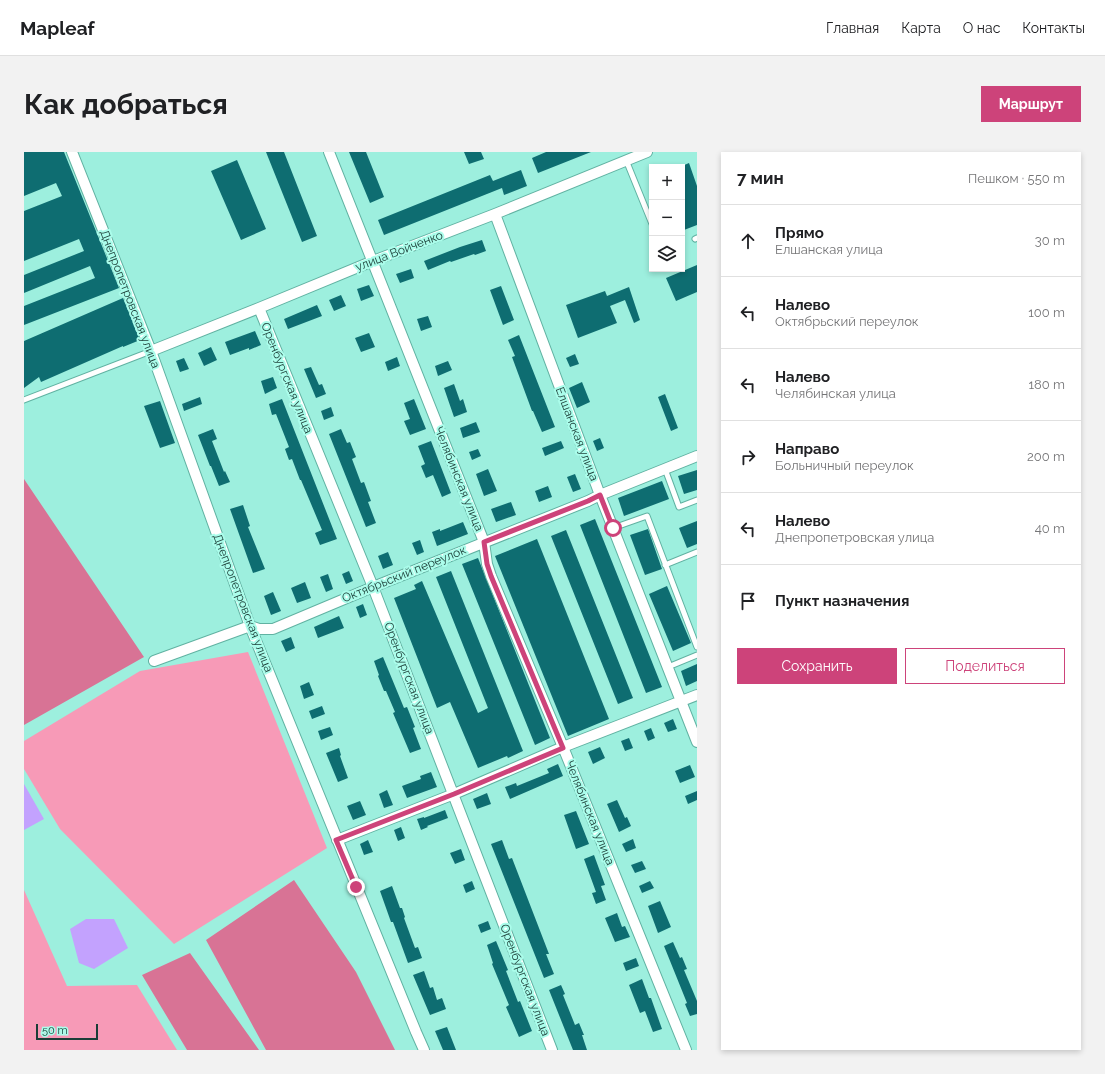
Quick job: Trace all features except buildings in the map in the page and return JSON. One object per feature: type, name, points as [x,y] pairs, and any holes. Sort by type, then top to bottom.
[{"type":"street","name":"Днепропетровская улица","points":[[72,152],[151,351],[250,626],[336,840],[424,1050]]},
{"type":"street","name":"Челябинская улица","points":[[329,152],[484,542],[487,564],[491,576],[686,1050]]},
{"type":"street","name":"улица Войченко","points":[[151,351],[647,152]]},
{"type":"street","name":"Елшанская улица","points":[[495,214],[600,495],[697,742]]},
{"type":"street","name":"Оренбургская улица","points":[[259,308],[373,587],[552,1050]]},
{"type":"street","name":"Октябрьский переулок","points":[[154,661],[250,626],[259,629],[273,629],[697,456]]},
{"type":"street","points":[[336,840],[454,794],[697,694]]},
{"type":"lane","points":[[626,160],[649,217]]},
{"type":"lane","points":[[24,400],[151,351]]},
{"type":"lane","points":[[665,469],[679,507],[697,500]]},
{"type":"lane","points":[[613,528],[647,516],[697,647]]},
{"type":"lane","points":[[666,565],[697,552]]},
{"type":"lane","points":[[668,667],[697,655]]},
{"type":"shaded area","points":[[24,479],[144,657],[24,725]]},
{"type":"shaded area","points":[[248,652],[327,848],[174,944],[60,829],[24,769],[24,741],[140,671]]},
{"type":"shaded area","points":[[24,784],[44,819],[24,830]]},
{"type":"shaded area","points":[[294,880],[356,972],[395,1050],[266,1050],[206,940]]},
{"type":"shaded area","points":[[24,890],[67,986],[137,985],[177,1050],[24,1050]]},
{"type":"shaded area","points":[[86,919],[114,919],[128,948],[94,969],[79,963],[70,929]]},
{"type":"shaded area","points":[[190,953],[259,1050],[187,1050],[142,975]]},
{"type":"route","points":[[356,887],[336,840],[454,794],[563,748],[491,576],[487,564],[484,542],[600,495],[613,528]]}]
